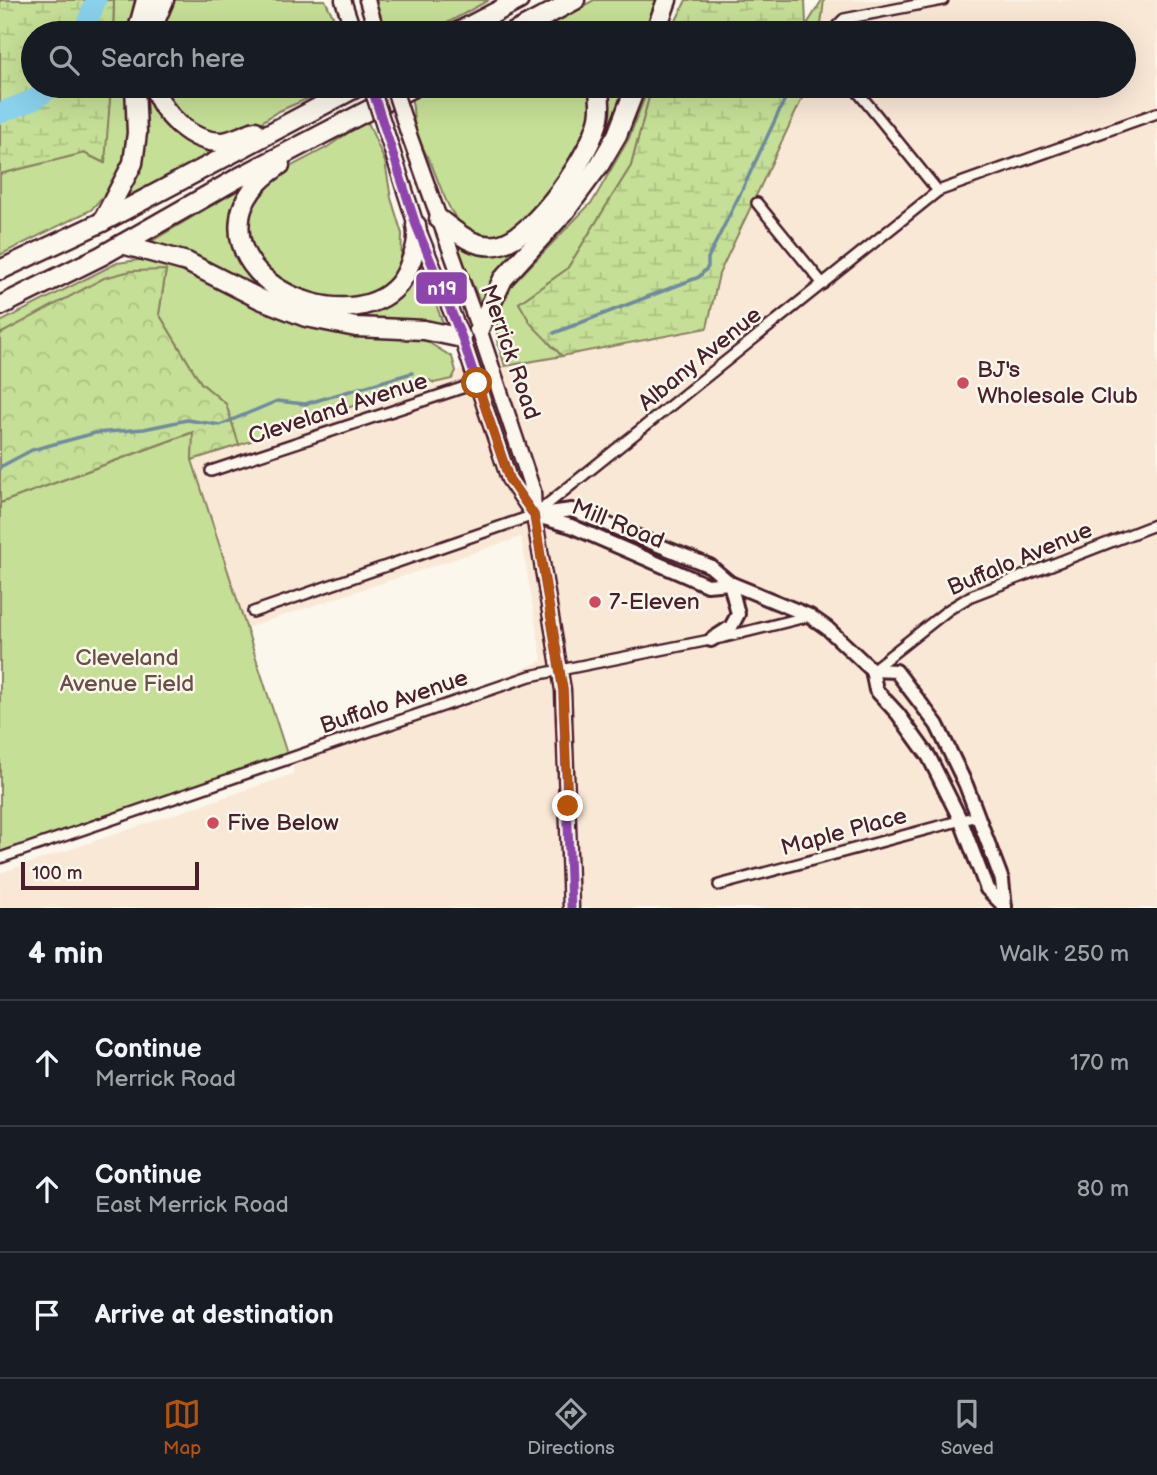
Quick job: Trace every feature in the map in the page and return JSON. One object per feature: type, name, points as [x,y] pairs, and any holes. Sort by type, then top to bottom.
[{"type":"highway","points":[[140,21],[146,0]]},
{"type":"highway","points":[[156,21],[164,0]]},
{"type":"highway","points":[[473,21],[500,0]]},
{"type":"highway","points":[[478,21],[519,0]]},
{"type":"highway","points":[[536,21],[575,0]]},
{"type":"highway","points":[[659,21],[667,0]]},
{"type":"highway","points":[[102,222],[133,163],[137,133],[136,98]]},
{"type":"highway","points":[[159,98],[164,110],[177,124],[197,136],[223,142],[302,116]]},
{"type":"highway","points":[[0,270],[102,222],[336,98]]},
{"type":"highway","points":[[0,306],[122,244],[238,178],[392,98]]},
{"type":"highway","points":[[439,219],[470,242],[482,245],[501,244],[515,238],[540,215],[576,168],[593,136],[599,118],[601,98]]},
{"type":"highway","points":[[479,329],[503,279],[566,210],[600,164],[617,135],[631,98]]},
{"type":"highway","points":[[315,138],[258,182],[241,212],[239,227],[245,256],[266,282],[311,301],[352,308],[372,303],[384,298],[397,287],[408,271],[418,240],[416,225]]},
{"type":"highway","points":[[122,244],[187,262],[260,299],[306,317],[356,327],[424,330],[462,338]]},
{"type":"main road","points":[[343,0],[350,21]]},
{"type":"main road","points":[[367,0],[374,21]]},
{"type":"main road","name":"Merrick Road","points":[[375,98],[416,225],[462,338],[509,479],[534,515]]},
{"type":"main road","name":"Merrick Road","points":[[397,98],[533,491],[534,515],[564,699],[571,908]]},
{"type":"main road","name":"Mill Road","points":[[534,515],[572,510],[710,566],[730,583],[810,616],[872,670],[876,690],[898,714],[929,757],[961,821],[987,889],[1005,908]]},
{"type":"main road","name":"Mill Road","points":[[534,515],[572,526],[707,585],[730,583]]},
{"type":"main road","points":[[711,640],[731,627],[738,614],[730,583]]},
{"type":"main road","name":"Mill Road","points":[[872,670],[896,671],[937,725],[966,785],[1002,880],[1005,908]]},
{"type":"street","points":[[842,21],[943,0]]},
{"type":"street","points":[[863,98],[938,191]]},
{"type":"street","name":"Albany Avenue","points":[[253,612],[534,515],[938,191],[1157,113]]},
{"type":"street","points":[[757,203],[824,284]]},
{"type":"street","name":"Cleveland Avenue","points":[[211,471],[477,383]]},
{"type":"street","name":"Buffalo Avenue","points":[[872,670],[948,610],[971,596],[1157,524]]},
{"type":"street","name":"Buffalo Avenue","points":[[0,858],[530,676],[711,640],[810,616]]},
{"type":"street","name":"Maple Place","points":[[719,885],[978,816]]},
{"type":"shaded area","points":[[824,0],[1157,0],[1157,908],[0,908],[0,873],[293,774],[293,764],[542,661],[521,537],[246,628],[192,460],[509,353],[562,356],[707,328],[719,274],[802,98],[1136,98],[1136,21],[821,21]]},
{"type":"green space","points":[[0,0],[114,0],[113,21],[21,21],[21,98],[110,98],[105,163],[84,153],[0,174]]},
{"type":"green space","points":[[114,0],[142,0],[136,21],[113,21]]},
{"type":"green space","points":[[168,0],[325,0],[335,21],[162,21]]},
{"type":"green space","points":[[373,0],[489,0],[451,21],[380,21]]},
{"type":"green space","points":[[594,0],[661,0],[653,21],[556,21]]},
{"type":"green space","points":[[686,0],[805,0],[806,21],[676,21]]},
{"type":"green space","points":[[822,0],[821,21],[809,21]]},
{"type":"green space","points":[[110,98],[128,98],[129,149],[113,185],[91,210],[0,255],[0,174],[84,153],[104,163]]},
{"type":"green space","points":[[138,98],[159,98],[206,147],[207,155],[119,204]]},
{"type":"green space","points":[[164,98],[309,98],[277,112],[248,131],[229,136],[203,133],[171,114]]},
{"type":"green space","points":[[410,98],[592,98],[593,102],[592,118],[584,139],[538,205],[514,232],[505,238],[483,241],[462,225],[450,209],[418,136]]},
{"type":"green space","points":[[598,98],[624,98],[601,151],[481,303],[455,247],[459,243],[486,251],[559,202]]},
{"type":"green space","points":[[644,98],[649,98],[631,166],[567,269],[519,303],[562,356],[505,366],[497,341],[497,313],[506,291],[593,201],[629,138]]},
{"type":"green space","points":[[649,98],[802,98],[719,274],[707,328],[562,356],[531,324],[519,303],[567,269],[631,166]]},
{"type":"green space","points":[[367,120],[385,162],[391,198],[402,234],[401,264],[396,278],[372,298],[342,302],[307,295],[268,278],[248,255],[248,204],[282,171],[326,148]]},
{"type":"green space","points":[[255,180],[235,212],[231,235],[237,257],[243,267],[268,291],[305,304],[357,313],[417,263],[421,264],[444,326],[328,317],[154,248],[152,241]]},
{"type":"green space","points":[[146,259],[167,264],[207,280],[305,324],[352,334],[432,338],[431,344],[452,357],[456,371],[452,379],[434,383],[429,380],[239,445],[226,404],[201,383],[159,314],[166,270],[20,324],[0,334],[0,322],[117,263]]},
{"type":"green space","points":[[166,270],[159,314],[201,383],[226,404],[239,445],[192,460],[193,432],[0,503],[0,334],[104,278],[131,271]]},
{"type":"green space","name":"Cleveland Avenue Field","points":[[194,432],[192,460],[287,754],[0,852],[0,503]]},
{"type":"waterway","points":[[88,21],[96,0]]},
{"type":"waterway","points":[[0,113],[36,98]]},
{"type":"waterway","points":[[554,333],[699,277],[708,267],[708,258],[785,98]]},
{"type":"waterway","points":[[0,467],[32,450],[95,433],[144,429],[187,420],[220,425],[277,401],[305,404],[412,373]]},
{"type":"transit line","name":"n19","points":[[375,98],[416,225],[462,338],[509,479],[534,515],[563,690],[571,908]]},
{"type":"place","name":"BJ's Wholesale Club","points":[[963,383]]},
{"type":"place","name":"7-Eleven","points":[[595,602]]},
{"type":"place","name":"Five Below","points":[[213,823]]},
{"type":"route","points":[[477,383],[509,479],[534,515],[563,690],[568,806]]}]
